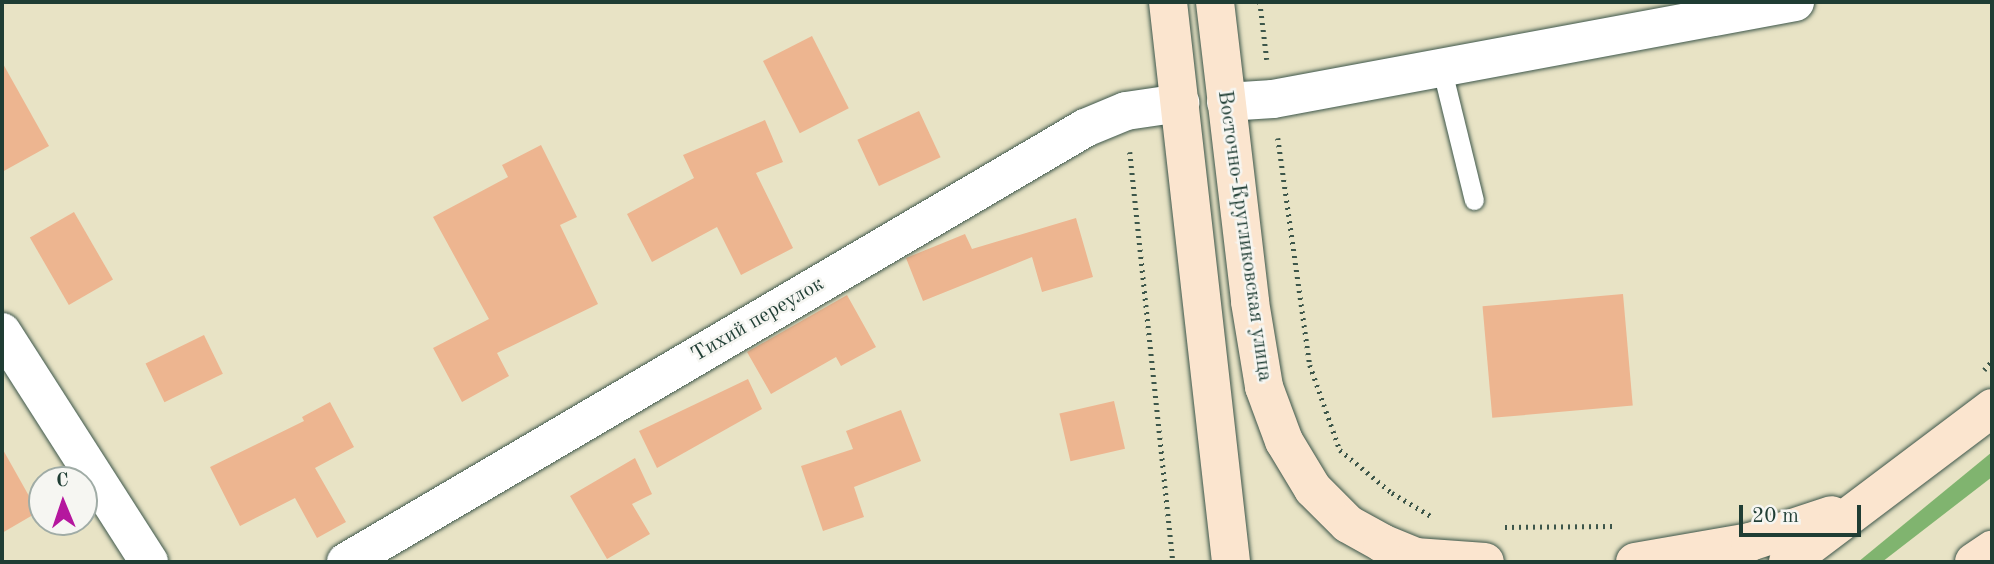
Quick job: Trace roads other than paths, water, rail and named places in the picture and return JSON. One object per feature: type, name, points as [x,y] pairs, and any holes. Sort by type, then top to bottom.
[{"type":"main road","points":[[1168,2],[1231,562]]},
{"type":"main road","name":"Восточно-Кругликовская улица","points":[[1214,2],[1250,302],[1264,387],[1284,442],[1313,489],[1348,524],[1422,560]]},
{"type":"main road","points":[[1788,562],[1992,408]]},
{"type":"main road","points":[[1725,562],[1870,500]]},
{"type":"main road","points":[[1635,562],[1750,542],[1813,523]]},
{"type":"main road","points":[[1974,562],[1992,550]]},
{"type":"main road","points":[[1422,560],[1485,562]]},
{"type":"street","points":[[1226,103],[1273,99],[1795,2]]},
{"type":"street","name":"Тихий переулок","points":[[346,562],[1085,128],[1126,111],[1180,103]]},
{"type":"street","points":[[2,332],[149,562]]},
{"type":"lane","points":[[1441,66],[1474,200]]}]
